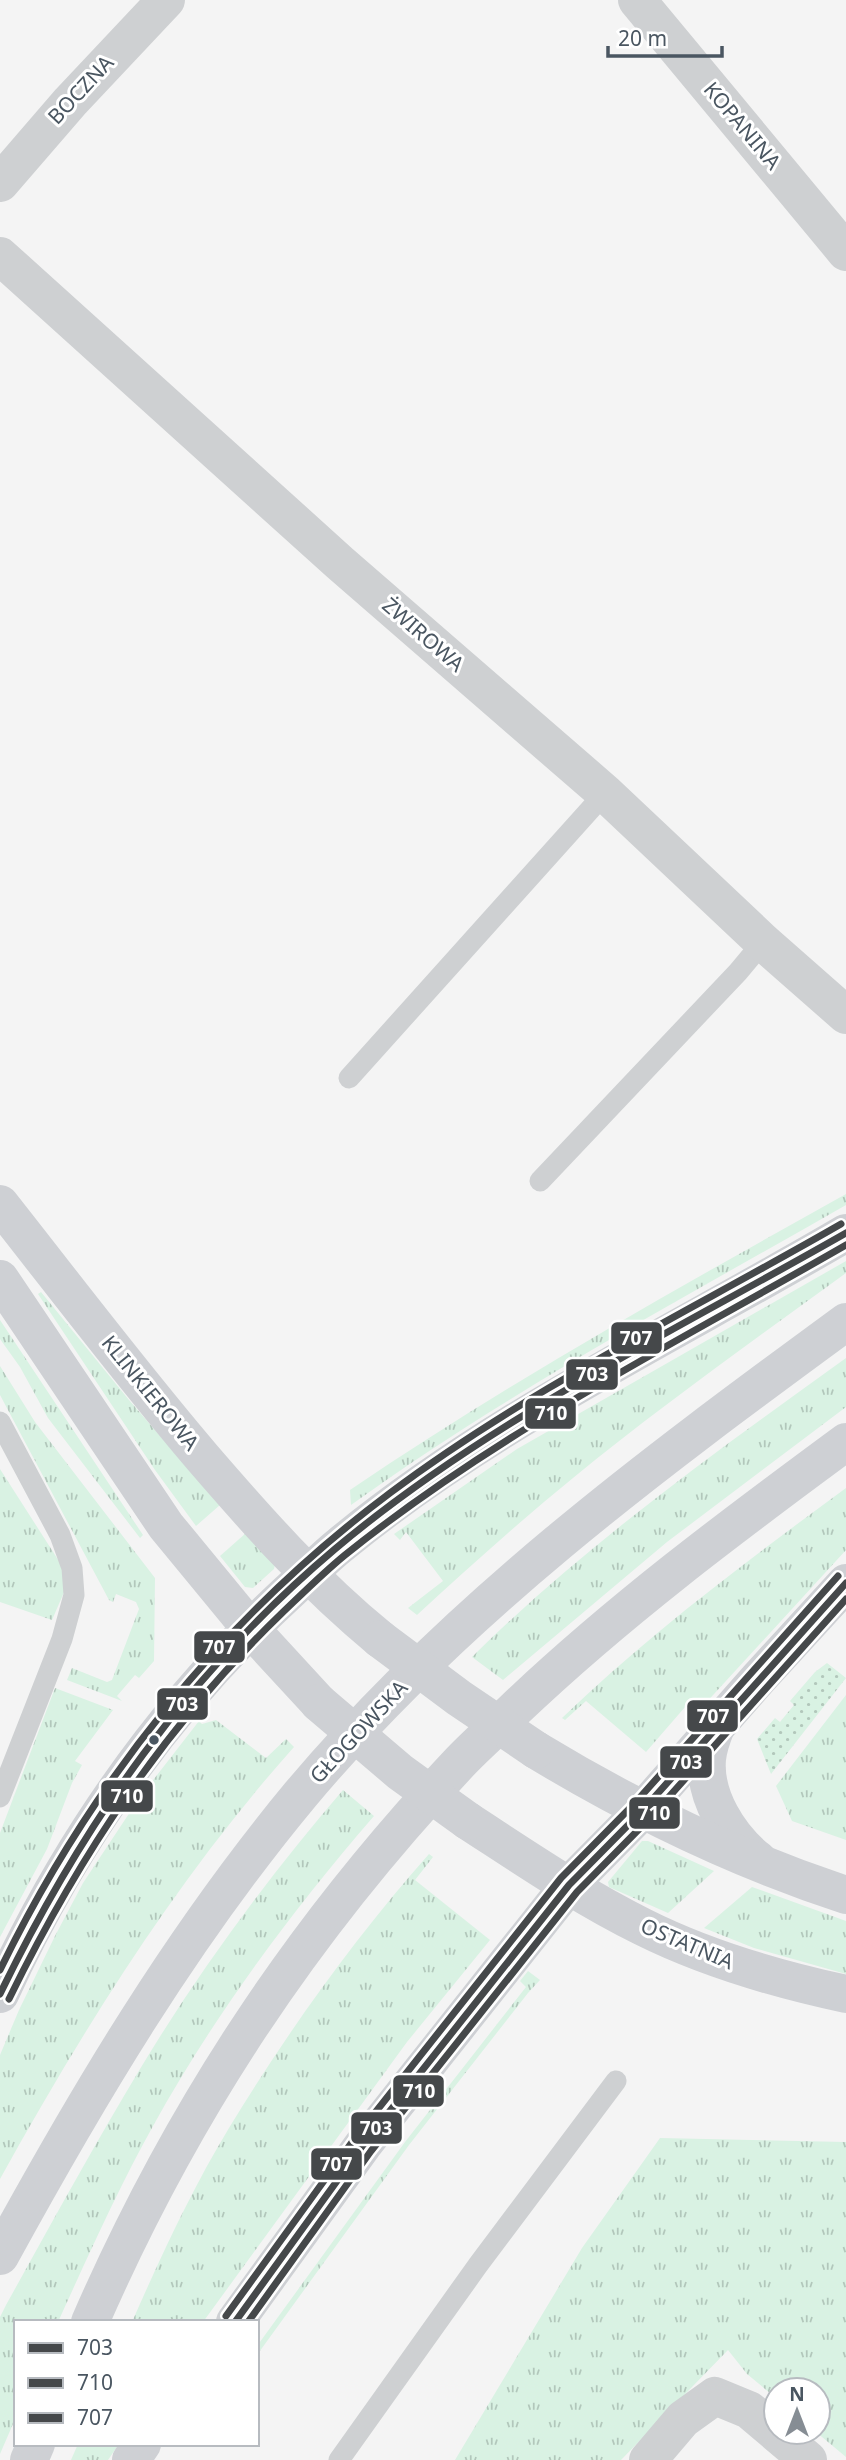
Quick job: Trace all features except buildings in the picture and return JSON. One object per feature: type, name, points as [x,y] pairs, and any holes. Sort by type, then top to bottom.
[{"type":"street","name":"BOCZNA","points":[[0,183],[70,102],[166,0]]},
{"type":"street","name":"KOPANINA","points":[[637,0],[846,252]]},
{"type":"street","name":"ŻWIROWA","points":[[0,256],[340,563],[605,793],[763,942],[846,1015]]},
{"type":"street","name":"KLINKIEROWA","points":[[0,1204],[163,1412],[254,1518],[308,1575]]},
{"type":"street","points":[[0,1994],[38,1916],[84,1838],[152,1739],[205,1675],[250,1628],[340,1545],[380,1514],[495,1435],[846,1233]]},
{"type":"street","points":[[0,1279],[166,1526],[250,1628]]},
{"type":"street","name":"GŁOGOWSKA","points":[[0,2256],[98,2082],[134,2024],[204,1920],[311,1783],[386,1701],[460,1628],[545,1552],[678,1446],[846,1322]]},
{"type":"street","points":[[91,2320],[167,2159],[215,2077],[289,1968],[354,1883],[460,1762],[558,1669],[684,1564],[846,1442]]},
{"type":"street","points":[[308,1575],[380,1639],[459,1698],[536,1750],[642,1811],[713,1845],[846,1895]]},
{"type":"street","points":[[236,2320],[363,2145],[569,1885],[642,1811],[716,1727],[830,1610],[846,1583]]},
{"type":"street","name":"OSTATNIA","points":[[250,1628],[319,1703],[400,1772],[468,1821],[569,1885],[615,1913],[689,1947],[758,1973],[846,1994]]},
{"type":"street","points":[[716,1727],[709,1748],[707,1769],[715,1804],[732,1833],[744,1847],[759,1861],[775,1870]]},
{"type":"street","points":[[648,2460],[683,2419],[715,2396],[749,2410],[808,2460]]},
{"type":"lane","points":[[349,1078],[605,793]]},
{"type":"lane","points":[[540,1181],[738,972],[763,942]]},
{"type":"lane","points":[[0,1422],[60,1535],[72,1568],[74,1595],[62,1639],[0,1797]]},
{"type":"lane","points":[[339,2460],[478,2265],[616,2081]]},
{"type":"green space","points":[[846,1194],[846,1205],[532,1386],[351,1505],[350,1490],[471,1411],[657,1300]]},
{"type":"green space","points":[[846,1261],[846,1273],[606,1451],[513,1528],[417,1615],[408,1608],[443,1581],[406,1532],[400,1540],[394,1534],[517,1449]]},
{"type":"green space","points":[[41,1292],[129,1400],[220,1505],[196,1526],[155,1470],[38,1294]]},
{"type":"green space","points":[[0,1320],[143,1535],[140,1538],[48,1418],[20,1367],[0,1339]]},
{"type":"green space","points":[[846,1358],[846,1407],[667,1542],[503,1680],[472,1657],[560,1576],[653,1500]]},
{"type":"green space","points":[[0,1366],[35,1422],[155,1578],[154,1661],[139,1678],[135,1675],[117,1696],[122,1701],[67,1680],[72,1668],[107,1682],[112,1680],[139,1609],[136,1602],[116,1594],[113,1602],[109,1600],[0,1395]]},
{"type":"green space","points":[[0,1469],[64,1569],[65,1590],[52,1620],[0,1602]]},
{"type":"green space","points":[[846,1488],[846,1550],[703,1706],[692,1699],[646,1752],[586,1701],[565,1720],[562,1718],[665,1627]]},
{"type":"green space","points":[[246,1533],[275,1564],[274,1569],[253,1588],[245,1587],[220,1556]]},
{"type":"green space","points":[[827,1663],[846,1678],[771,1774],[757,1739],[775,1718],[780,1722],[794,1705],[790,1701],[815,1672]]},
{"type":"green space","points":[[55,1688],[113,1710],[75,1761],[82,1765],[72,1783],[47,1849],[0,1937],[0,1833]]},
{"type":"green space","points":[[846,1695],[846,1840],[792,1821],[776,1786]]},
{"type":"green space","points":[[216,1720],[266,1758],[286,1739],[294,1747],[211,1848],[135,1955],[65,2065],[0,2179],[0,2055],[19,2010],[83,1883],[140,1797],[199,1721],[202,1724]]},
{"type":"green space","points":[[343,1790],[374,1816],[284,1927],[202,2044],[128,2174],[59,2320],[14,2320],[14,2422],[0,2454],[0,2317],[163,2032],[210,1961],[288,1857]]},
{"type":"green space","points":[[642,1841],[648,1841],[714,1871],[668,1913],[609,1887],[608,1882]]},
{"type":"green space","points":[[429,1854],[433,1857],[415,1880],[490,1940],[407,2042],[204,2320],[133,2320],[190,2199],[251,2092],[348,1952]]},
{"type":"green space","points":[[752,1887],[846,1921],[846,1974],[754,1948],[704,1928]]},
{"type":"green space","points":[[528,1971],[540,1980],[409,2145],[259,2352],[259,2343],[405,2142],[526,1987],[520,1981]]},
{"type":"green space","points":[[660,2138],[846,2142],[846,2457],[832,2445],[832,2376],[762,2376],[762,2386],[747,2374],[728,2350],[621,2460],[455,2460],[582,2248]]},
{"type":"green space","points":[[77,2446],[118,2446],[108,2460],[71,2460]]},
{"type":"transit line","name":"707","points":[[0,1970],[36,1901],[119,1769],[166,1708],[217,1649],[271,1594],[329,1542],[390,1493],[498,1419],[611,1352],[841,1224]]},
{"type":"transit line","name":"703","points":[[0,1994],[67,1870],[144,1754],[186,1699],[232,1647],[335,1549],[394,1502],[518,1418],[846,1233]]},
{"type":"transit line","name":"710","points":[[9,1999],[65,1893],[128,1794],[200,1701],[239,1657],[329,1569],[404,1510],[526,1428],[846,1245]]},
{"type":"transit line","name":"707","points":[[226,2316],[355,2138],[561,1878],[634,1804],[838,1576]]},
{"type":"transit line","name":"703","points":[[236,2320],[363,2145],[569,1885],[642,1811],[846,1583]]},
{"type":"transit line","name":"710","points":[[249,2320],[371,2151],[577,1892],[650,1818],[846,1599]]}]
